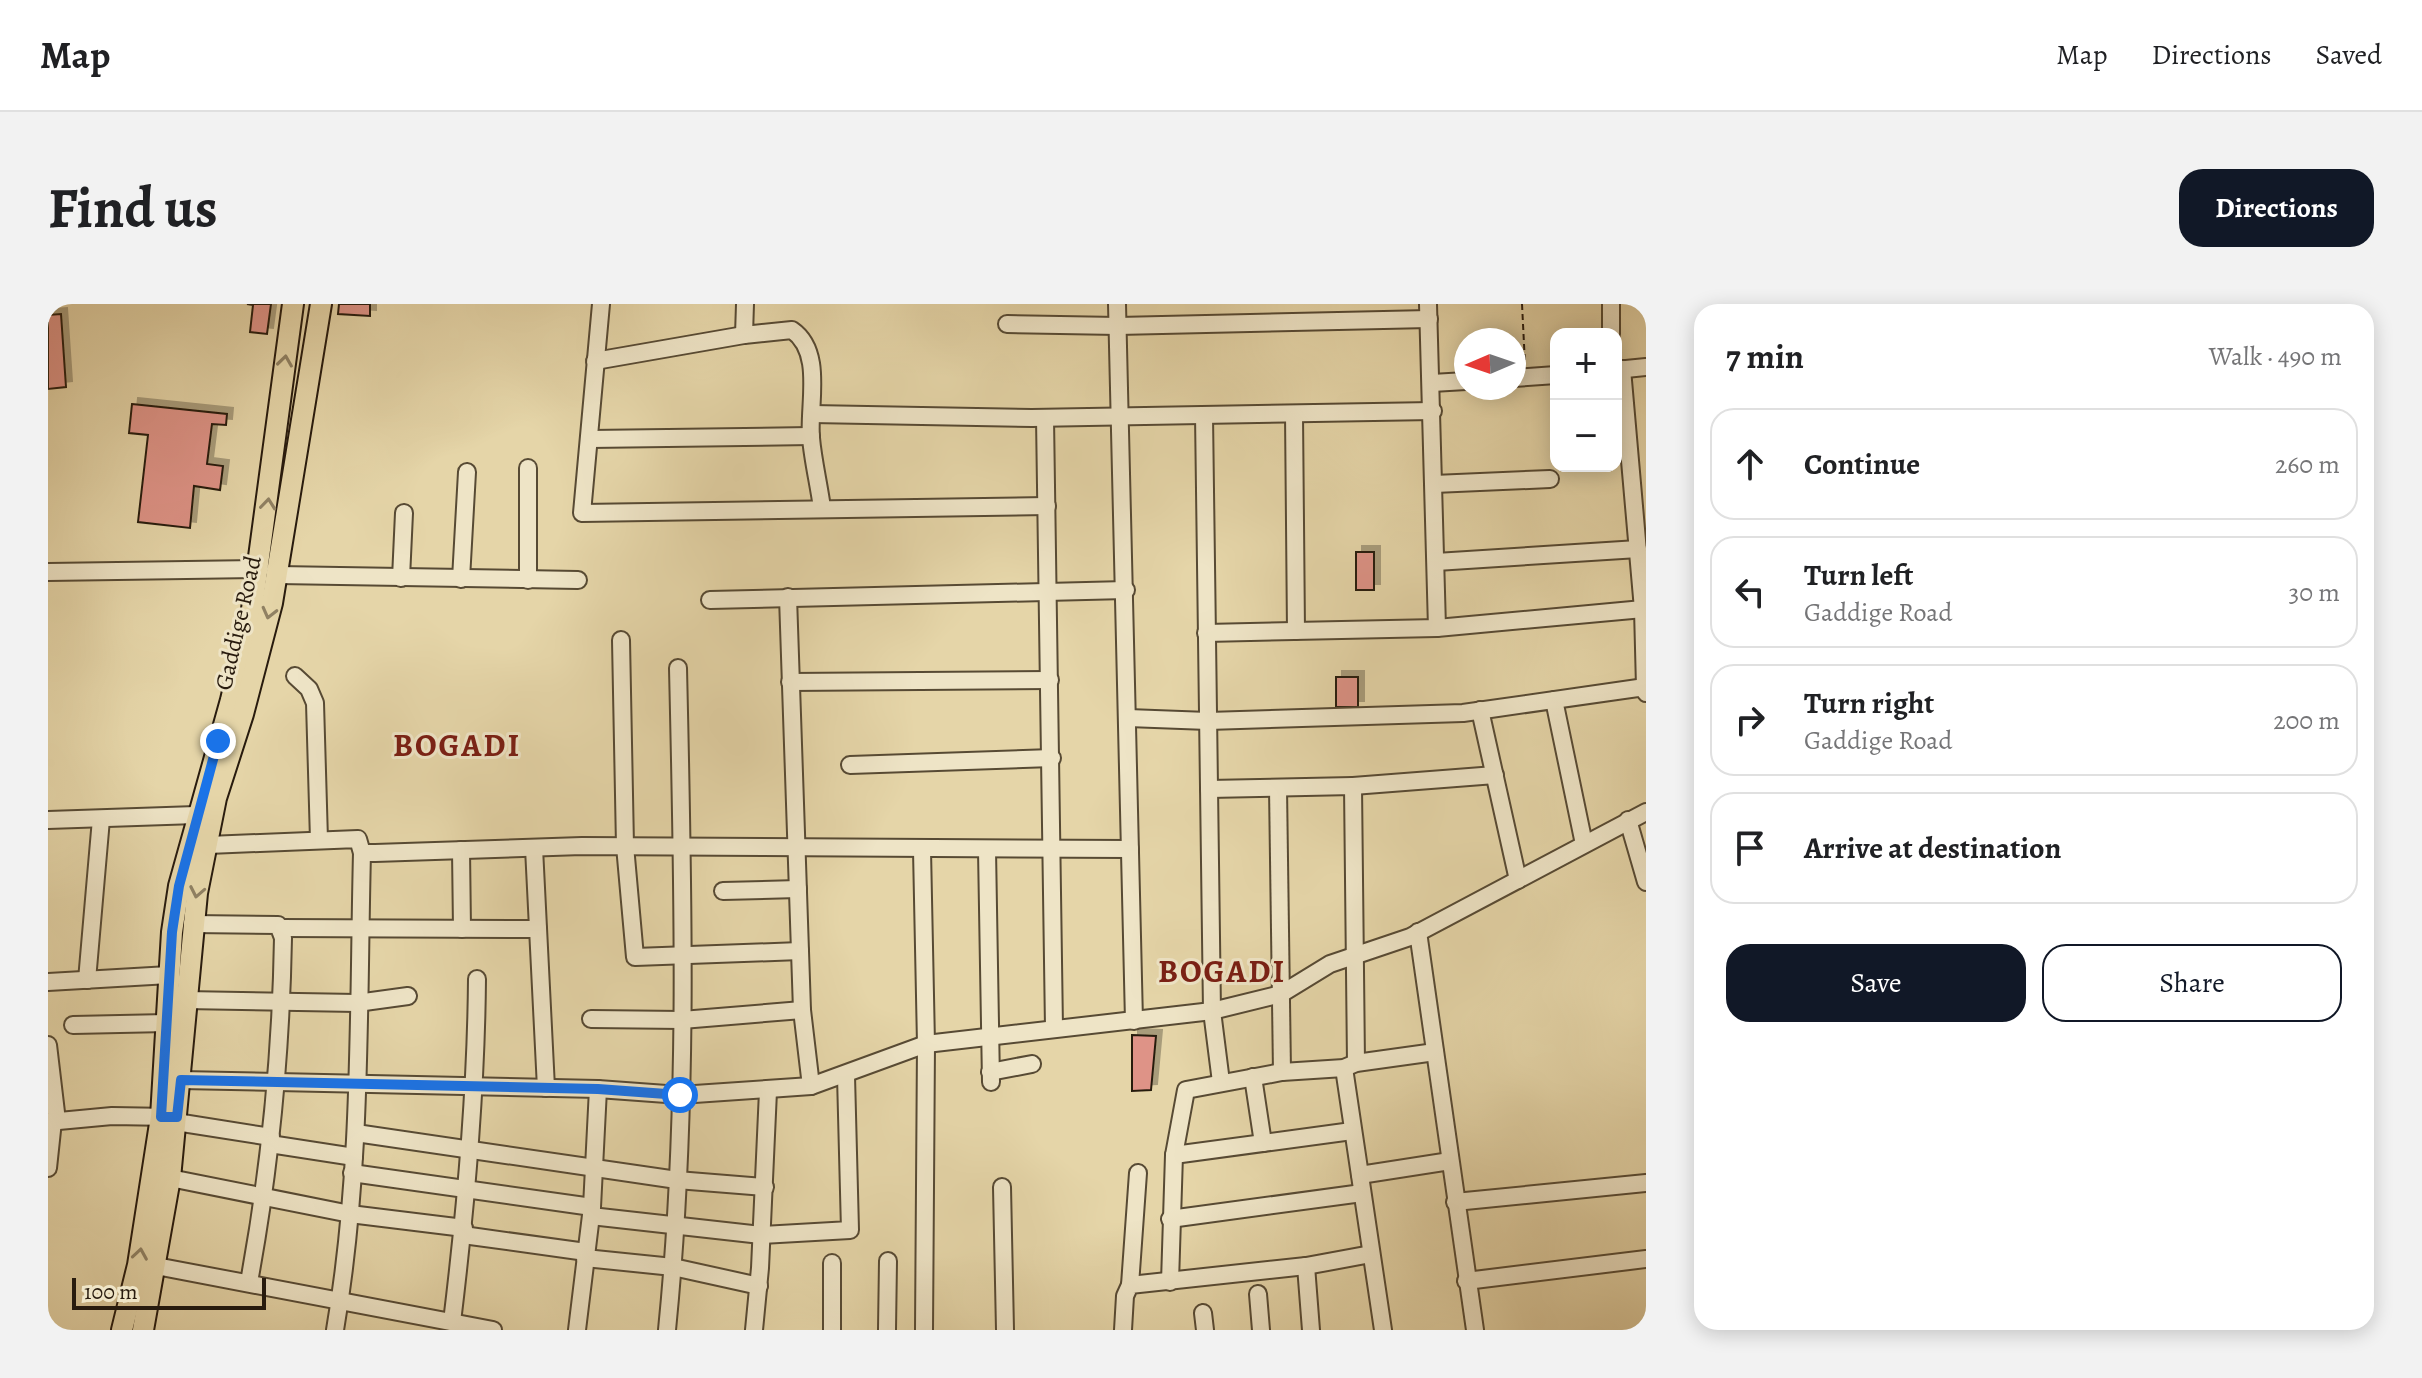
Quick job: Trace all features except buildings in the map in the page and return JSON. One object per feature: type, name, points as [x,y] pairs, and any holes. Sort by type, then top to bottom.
[{"type":"main road","name":"Gaddige Road","points":[[143,1330],[170,1178],[167,1023],[179,886],[196,815],[269,572],[293,304]]},
{"type":"main road","name":"Gaddige Road","points":[[122,1330],[181,1080],[192,924],[216,798],[243,714],[321,304]]},
{"type":"street","points":[[601,304],[582,513],[1047,506]]},
{"type":"street","points":[[744,335],[745,304]]},
{"type":"street","points":[[1117,304],[1134,1021]]},
{"type":"street","points":[[1611,304],[1611,328]]},
{"type":"street","points":[[1007,324],[1118,326],[1428,311],[1437,628]]},
{"type":"street","points":[[595,361],[744,335],[792,330],[806,343],[811,436],[822,508]]},
{"type":"street","points":[[1622,369],[1646,367]]},
{"type":"street","points":[[1526,377],[1550,375]]},
{"type":"street","points":[[1432,383],[1454,382]]},
{"type":"street","points":[[1622,388],[1640,505],[1638,549],[1643,581],[1646,693]]},
{"type":"street","points":[[812,414],[1045,418],[1433,411]]},
{"type":"street","points":[[1294,414],[1296,631]]},
{"type":"street","points":[[1204,415],[1212,1011],[1221,1082]]},
{"type":"street","points":[[1045,418],[1054,1028]]},
{"type":"street","points":[[590,439],[811,436]]},
{"type":"street","points":[[528,468],[528,580]]},
{"type":"street","points":[[461,579],[467,472]]},
{"type":"street","points":[[1434,484],[1550,479]]},
{"type":"street","points":[[401,578],[404,513]]},
{"type":"street","points":[[1436,562],[1638,549]]},
{"type":"street","points":[[48,572],[269,572],[401,578],[578,580]]},
{"type":"street","points":[[710,600],[1126,590]]},
{"type":"street","points":[[788,597],[802,1010],[811,1086]]},
{"type":"street","points":[[1206,633],[1437,628],[1643,609]]},
{"type":"street","points":[[621,640],[625,846],[635,957],[682,958],[800,951]]},
{"type":"street","points":[[667,1330],[675,1226],[682,1020],[678,668]]},
{"type":"street","points":[[295,676],[309,689],[315,703],[319,840]]},
{"type":"street","points":[[790,682],[1050,680]]},
{"type":"street","points":[[1128,718],[1208,721],[1480,710],[1645,687]]},
{"type":"street","points":[[1554,700],[1584,844]]},
{"type":"street","points":[[1480,710],[1518,880]]},
{"type":"street","points":[[850,765],[1052,758]]},
{"type":"street","points":[[1209,789],[1353,786],[1495,775]]},
{"type":"street","points":[[1353,786],[1356,954],[1350,1065],[1352,1131],[1383,1330]]},
{"type":"street","points":[[1278,788],[1282,1072]]},
{"type":"street","points":[[181,1080],[598,1089],[680,1095],[811,1086],[846,1076],[926,1044],[1212,1011],[1281,994],[1330,964],[1418,932],[1646,812]]},
{"type":"street","points":[[48,820],[196,815]]},
{"type":"street","points":[[87,980],[101,819]]},
{"type":"street","points":[[1628,820],[1646,882]]},
{"type":"street","points":[[208,845],[358,839],[362,853],[357,1003],[359,1084],[350,1214],[335,1330]]},
{"type":"street","points":[[362,853],[625,846],[1130,849]]},
{"type":"street","points":[[534,848],[546,1088]]},
{"type":"street","points":[[461,850],[462,929]]},
{"type":"street","points":[[922,850],[926,1044],[924,1330]]},
{"type":"street","points":[[987,850],[990,1077],[1032,1064]]},
{"type":"street","points":[[723,891],[798,889]]},
{"type":"street","points":[[192,924],[264,924],[281,928],[538,929]]},
{"type":"street","points":[[249,1282],[264,1197],[278,1083],[282,1004],[281,928]]},
{"type":"street","points":[[1418,932],[1475,1330]]},
{"type":"street","points":[[48,982],[169,975]]},
{"type":"street","points":[[452,1322],[472,1148],[477,979]]},
{"type":"street","points":[[185,1000],[357,1003],[408,996]]},
{"type":"street","points":[[591,1019],[682,1020],[802,1010]]},
{"type":"street","points":[[73,1025],[167,1023]]},
{"type":"street","points":[[48,1045],[53,1121],[48,1168]]},
{"type":"street","points":[[1170,1282],[1174,1155],[1182,1095],[1193,1087],[1221,1082],[1435,1052]]},
{"type":"street","points":[[53,1121],[171,1119],[270,1141],[353,1165],[468,1190],[675,1226],[761,1235],[850,1230],[846,1076]]},
{"type":"street","points":[[1253,1077],[1263,1143]]},
{"type":"street","points":[[577,1330],[592,1211],[598,1089]]},
{"type":"street","points":[[754,1330],[765,1187],[768,1091]]},
{"type":"street","points":[[1174,1155],[1352,1131]]},
{"type":"street","points":[[356,1133],[677,1180],[765,1187]]},
{"type":"street","points":[[1360,1175],[1450,1161]]},
{"type":"street","points":[[1123,1330],[1125,1296],[1130,1285],[1138,1173]]},
{"type":"street","points":[[170,1178],[350,1214],[673,1267],[759,1286]]},
{"type":"street","points":[[1455,1202],[1646,1183]]},
{"type":"street","points":[[1002,1187],[1005,1330]]},
{"type":"street","points":[[1170,1219],[1362,1193]]},
{"type":"street","points":[[1130,1285],[1306,1266],[1371,1254]]},
{"type":"street","points":[[1466,1281],[1646,1259]]},
{"type":"street","points":[[887,1330],[888,1261]]},
{"type":"street","points":[[832,1263],[832,1330]]},
{"type":"street","points":[[156,1266],[493,1330]]},
{"type":"street","points":[[1306,1266],[1311,1330]]},
{"type":"street","points":[[1258,1294],[1261,1330]]},
{"type":"path","points":[[1521,328],[1522,304]]},
{"type":"district","name":"BOGADI","points":[[457,745]]},
{"type":"district","name":"BOGADI","points":[[1222,971]]},
{"type":"route","points":[[218,741],[196,815],[172,932],[161,1117],[177,1117],[181,1080],[598,1089],[680,1095]]}]
